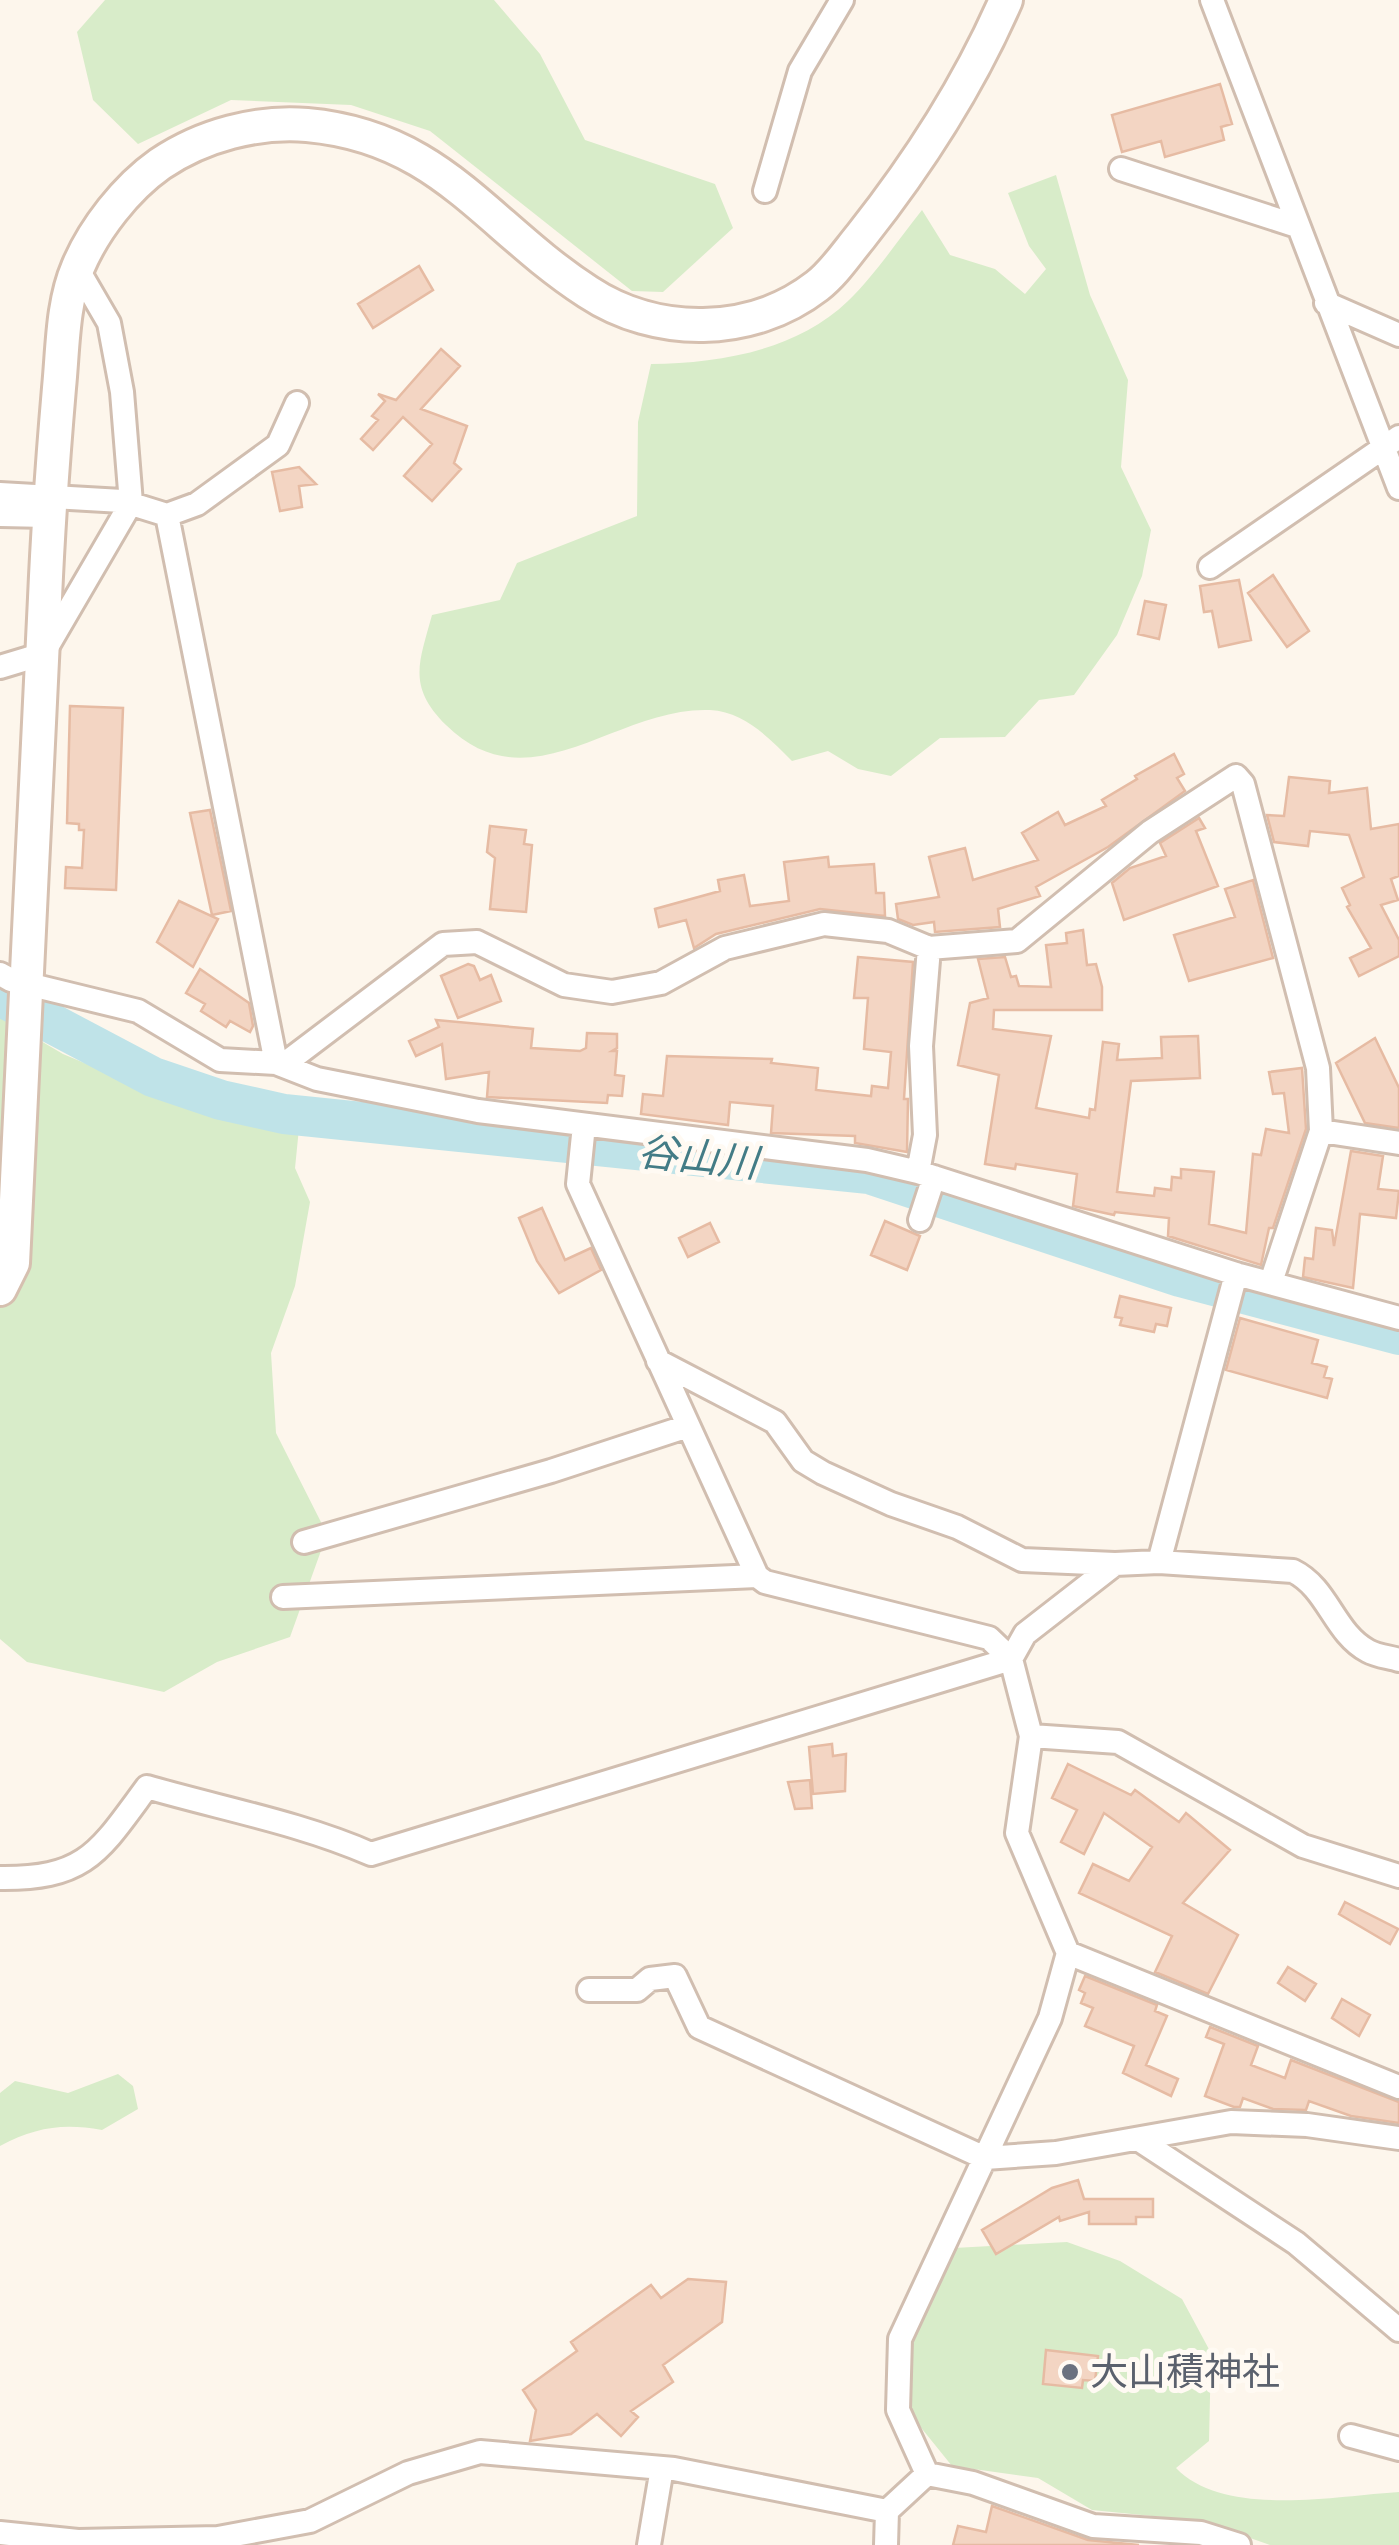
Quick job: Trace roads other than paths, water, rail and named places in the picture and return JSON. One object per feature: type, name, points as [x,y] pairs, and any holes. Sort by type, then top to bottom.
[{"type":"street","points":[[765,190],[800,71],[842,0]]},
{"type":"street","points":[[980,56],[966,49],[989,0]]},
{"type":"street","points":[[0,1289],[13,1264],[25,1039],[19,985],[49,505],[66,316],[77,268],[127,192],[160,164],[197,144],[276,122],[360,134],[400,146],[468,194],[589,293],[621,310],[663,323],[704,326],[746,320],[788,304],[819,284],[846,254],[912,166],[980,56],[1006,0]]},
{"type":"street","points":[[1212,0],[1326,303],[1391,442],[1399,488]]},
{"type":"street","points":[[1120,169],[1297,226]]},
{"type":"street","points":[[0,668],[42,654],[130,503],[122,392],[108,322],[77,268]]},
{"type":"street","points":[[1326,303],[1399,335]]},
{"type":"street","points":[[0,515],[49,505],[130,503],[167,515],[197,504],[278,446],[297,403]]},
{"type":"street","points":[[1210,567],[1391,442]]},
{"type":"street","points":[[0,494],[49,505]]},
{"type":"street","points":[[167,515],[280,1064]]},
{"type":"street","points":[[280,1064],[443,944],[477,942],[564,986],[612,992],[661,983],[725,948],[824,924],[888,932],[929,948],[1017,941],[1150,832],[1236,776],[1243,784],[1318,1068],[1320,1131],[1272,1282]]},
{"type":"street","points":[[920,1220],[926,1174],[920,1046],[929,948]]},
{"type":"street","points":[[19,985],[138,1011],[220,1060],[280,1064],[318,1078],[460,1108],[867,1160],[926,1174],[1236,1274],[1399,1318]]},
{"type":"street","points":[[584,1125],[578,1184],[757,1576],[765,1582],[833,1601],[989,1638],[1011,1659],[1031,1736],[1017,1833],[1068,1953],[1050,2018],[900,2339],[898,2410],[927,2474]]},
{"type":"street","points":[[1320,1131],[1399,1143]]},
{"type":"street","points":[[1159,1562],[1236,1274]]},
{"type":"street","points":[[658,1361],[775,1422],[803,1461],[891,1504],[957,1526],[1022,1560],[1159,1562],[1293,1572],[1312,1580],[1341,1626],[1367,1651],[1399,1660]]},
{"type":"street","points":[[304,1542],[551,1472],[688,1426]]},
{"type":"street","points":[[0,1878],[43,1879],[85,1863],[147,1787],[266,1821],[310,1827],[371,1854],[1011,1659],[1026,1634],[1115,1564]]},
{"type":"street","points":[[283,1597],[757,1576]]},
{"type":"street","points":[[1031,1736],[1118,1742],[1303,1846],[1399,1876]]},
{"type":"street","points":[[1068,1953],[1399,2086]]},
{"type":"street","points":[[589,1990],[637,1990],[650,1979],[675,1976],[699,2027],[985,2158],[1056,2154],[1231,2122],[1307,2125],[1399,2138]]},
{"type":"street","points":[[1138,2138],[1296,2244],[1399,2330]]},
{"type":"street","points":[[1351,2436],[1399,2449]]},
{"type":"street","points":[[0,2534],[78,2541],[218,2538],[310,2520],[408,2474],[480,2452],[662,2468],[887,2512]]},
{"type":"street","points":[[648,2545],[662,2468]]},
{"type":"street","points":[[886,2545],[887,2512],[927,2474]]},
{"type":"street","points":[[927,2474],[973,2483],[1093,2526],[1201,2532],[1240,2545]]},
{"type":"waterway","name":"谷山川","points":[[0,996],[153,1077],[221,1100],[284,1114],[869,1174],[1180,1277],[1399,1335]]},
{"type":"place","name":"大山積神社","points":[[1070,2372]]}]
